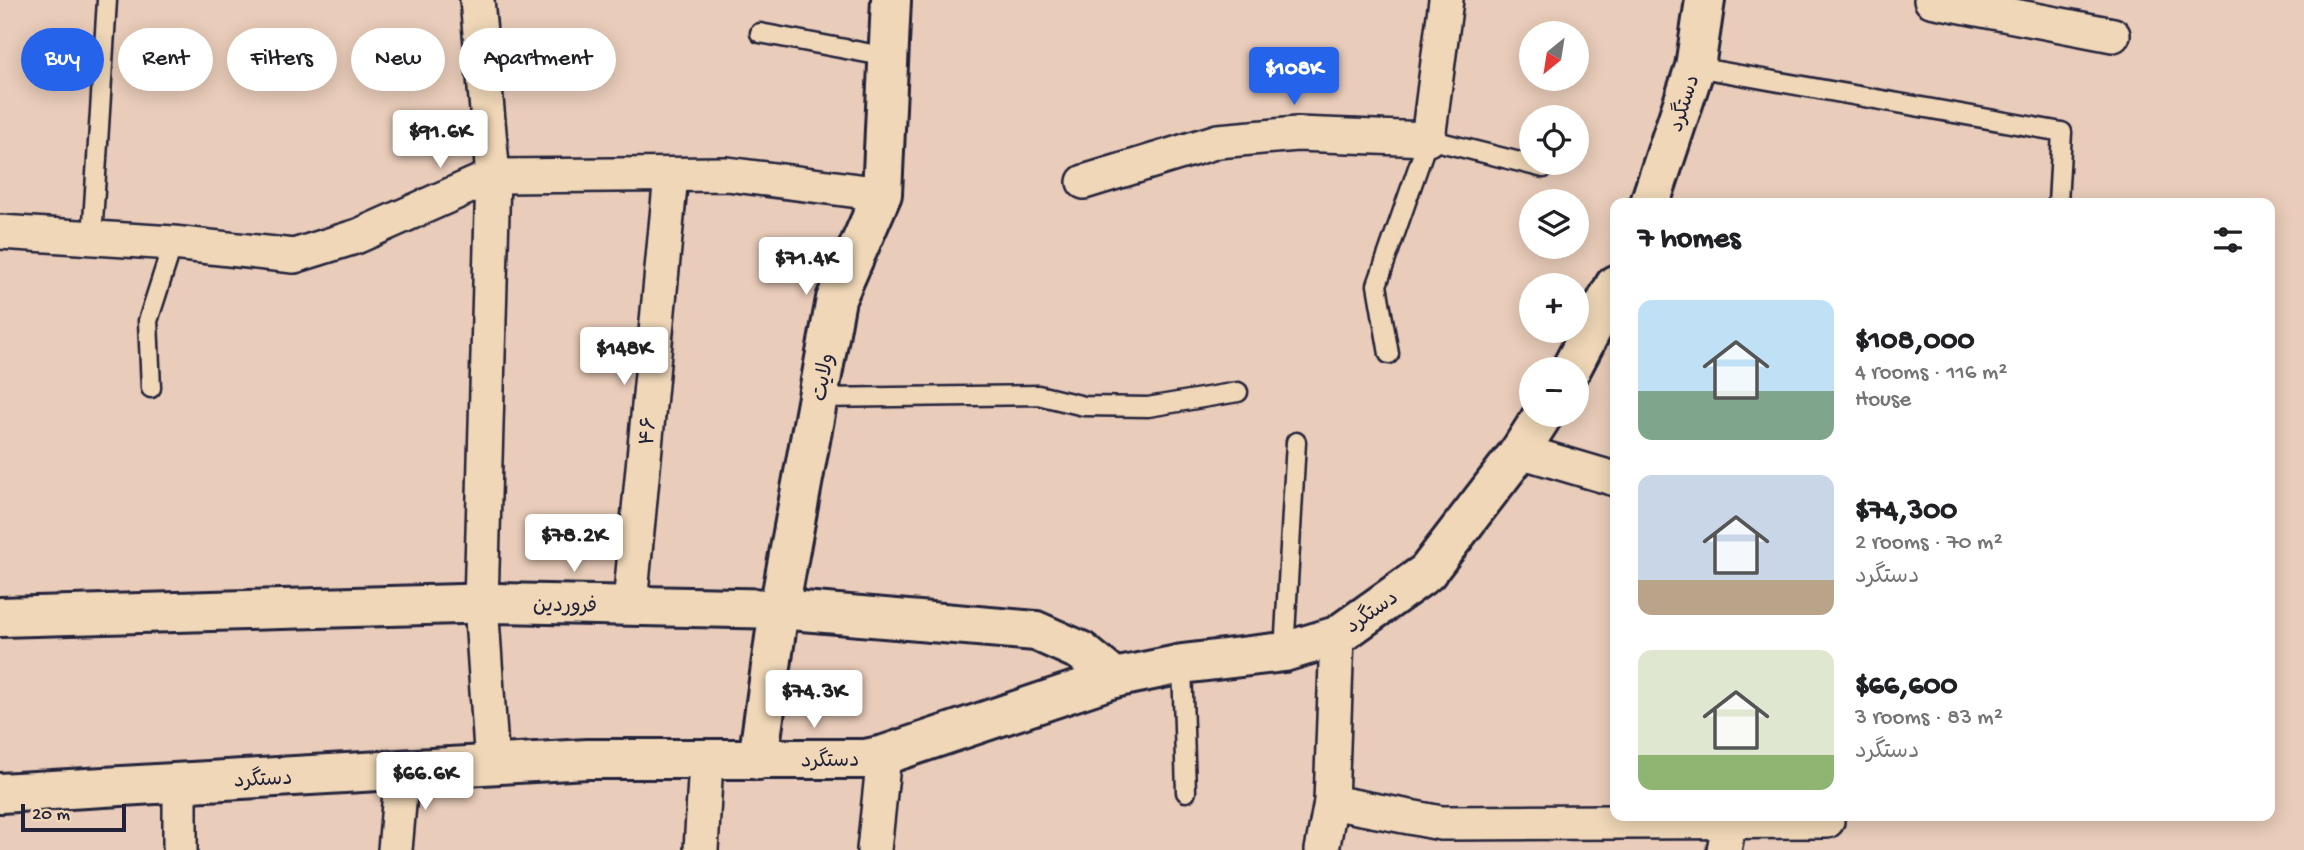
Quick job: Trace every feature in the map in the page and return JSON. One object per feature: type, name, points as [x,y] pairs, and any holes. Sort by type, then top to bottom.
[{"type":"main road","name":"ولایت","points":[[758,760],[779,609],[836,299],[882,194],[891,0]]},
{"type":"main road","name":"دستگرد","points":[[1652,198],[1695,67],[1705,0]]},
{"type":"main road","points":[[1578,357],[1610,295]]},
{"type":"main road","name":"دستگرد","points":[[0,793],[587,759],[865,759],[884,755],[1114,678],[1182,664],[1284,652],[1337,636],[1427,572],[1535,427]]},
{"type":"main road","name":"فروردین","points":[[0,617],[481,603],[779,609],[1036,631],[1081,651],[1114,678]]},
{"type":"street","points":[[477,0],[493,176],[481,603],[492,765]]},
{"type":"street","points":[[1084,182],[1217,141],[1297,134],[1428,139],[1446,0]]},
{"type":"street","points":[[1931,0],[2036,10],[2113,35]]},
{"type":"street","points":[[0,232],[173,243],[294,256],[358,236],[493,176],[727,174],[882,194]]},
{"type":"street","name":"۴۶","points":[[630,604],[671,175]]},
{"type":"street","points":[[1520,451],[1610,478]]},
{"type":"street","points":[[1322,850],[1331,802],[1337,636]]},
{"type":"street","points":[[874,850],[884,755]]},
{"type":"street","points":[[701,850],[706,761]]},
{"type":"street","points":[[395,850],[402,770]]},
{"type":"street","points":[[180,783],[180,850]]},
{"type":"street","points":[[1331,802],[1441,822],[1610,819]]},
{"type":"street","points":[[1686,821],[1727,835],[1781,821]]},
{"type":"lane","points":[[92,238],[107,0]]},
{"type":"lane","points":[[760,33],[888,57]]},
{"type":"lane","points":[[1695,67],[2062,132],[2058,198]]},
{"type":"lane","points":[[1390,354],[1377,285],[1428,139],[1519,162]]},
{"type":"lane","points":[[151,388],[148,321],[173,243]]},
{"type":"lane","points":[[818,398],[1038,395],[1084,406],[1148,407],[1238,393]]},
{"type":"lane","points":[[1284,652],[1296,442]]},
{"type":"lane","points":[[1182,664],[1186,792]]}]
